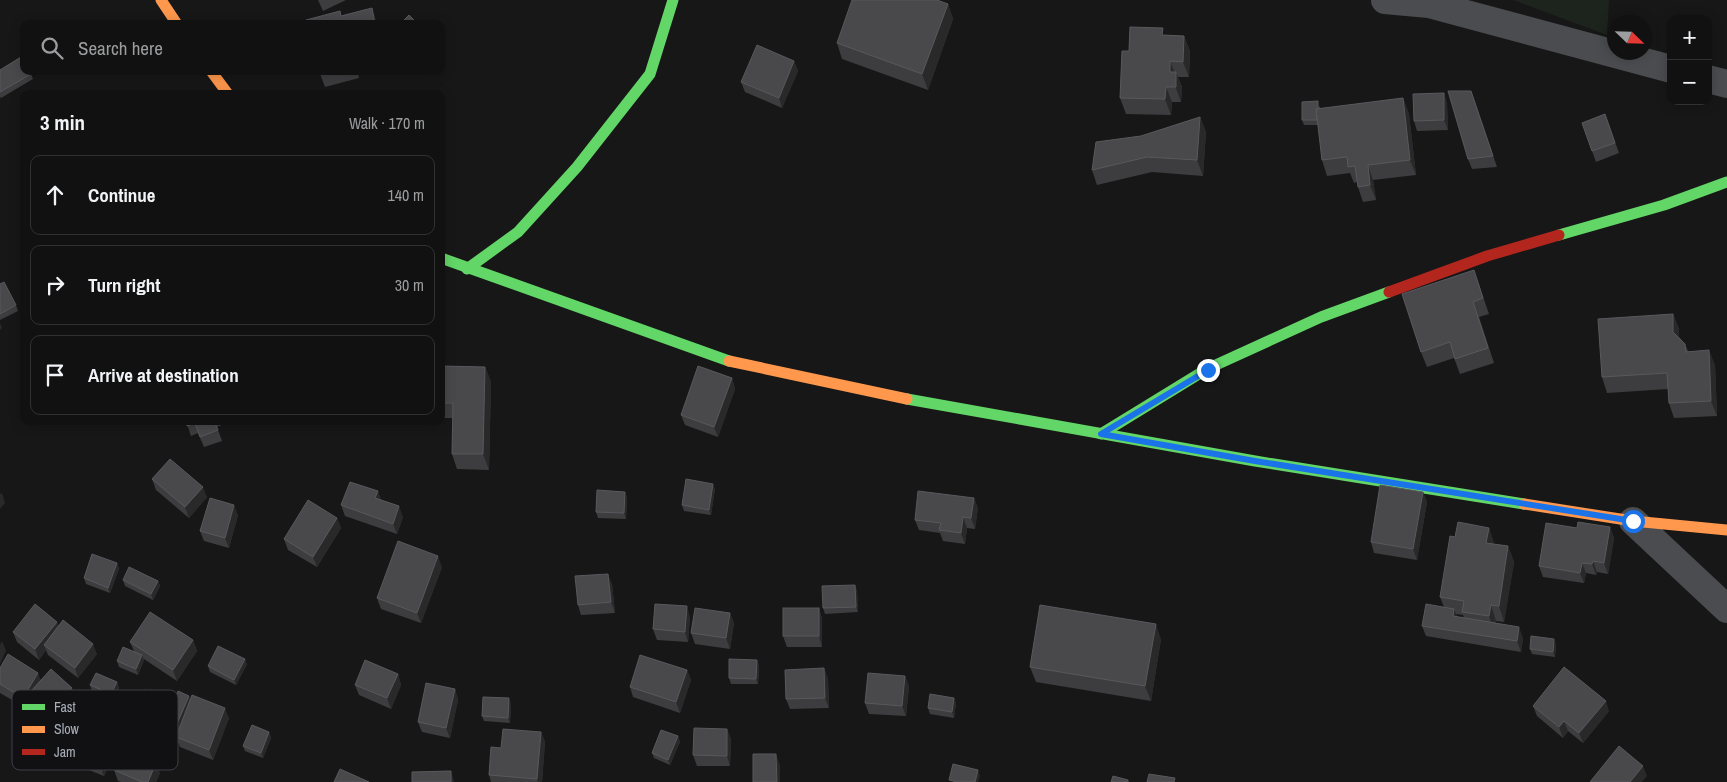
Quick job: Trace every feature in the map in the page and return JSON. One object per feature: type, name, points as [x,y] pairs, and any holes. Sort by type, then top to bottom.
[{"type":"street","points":[[161,0],[174,20]]},
{"type":"street","points":[[467,269],[518,232],[578,167],[650,74],[673,0]]},
{"type":"street","points":[[1385,0],[1429,4],[1667,68]]},
{"type":"street","points":[[215,75],[225,90]]},
{"type":"street","points":[[1712,80],[1727,84]]},
{"type":"street","points":[[1101,434],[1208,370],[1321,317],[1487,256],[1664,205],[1727,182]]},
{"type":"street","points":[[445,260],[718,359],[869,392],[1275,464],[1633,521],[1727,530]]},
{"type":"street","points":[[1633,521],[1727,609]]},
{"type":"shaded area","points":[[1513,0],[1609,0],[1607,35]]},
{"type":"building","points":[[852,0],[937,0],[948,4],[922,74],[837,43]]},
{"type":"building","points":[[372,8],[374,20],[306,20],[340,11],[341,16]]},
{"type":"building","points":[[409,15],[414,20],[404,20]]},
{"type":"building","points":[[1130,27],[1163,28],[1162,35],[1184,36],[1183,62],[1170,61],[1170,72],[1176,72],[1176,87],[1166,87],[1165,99],[1120,98],[1122,51],[1129,51]]},
{"type":"building","points":[[757,45],[794,61],[779,98],[741,82]]},
{"type":"building","points":[[20,58],[20,75],[29,75],[0,92],[0,70]]},
{"type":"building","points":[[1448,91],[1471,91],[1493,156],[1468,159]]},
{"type":"building","points":[[1444,93],[1444,120],[1414,121],[1413,94]]},
{"type":"building","points":[[1403,98],[1410,160],[1368,165],[1370,185],[1358,187],[1355,166],[1348,167],[1347,157],[1322,160],[1316,109]]},
{"type":"building","points":[[1318,101],[1318,109],[1316,109],[1317,120],[1302,120],[1302,102]]},
{"type":"building","points":[[1605,114],[1615,143],[1592,151],[1582,123]]},
{"type":"building","points":[[1200,117],[1197,160],[1147,157],[1092,170],[1096,142],[1141,136]]},
{"type":"building","points":[[1474,270],[1483,298],[1473,302],[1488,348],[1455,359],[1450,342],[1421,352],[1402,294]]},
{"type":"building","points":[[4,282],[16,305],[0,314],[0,284]]},
{"type":"building","points":[[1673,314],[1673,332],[1685,344],[1686,352],[1709,350],[1711,401],[1669,403],[1667,373],[1602,377],[1598,319]]},
{"type":"building","points":[[445,366],[485,367],[483,454],[452,454],[453,403],[445,403]]},
{"type":"building","points":[[698,366],[732,378],[714,427],[681,415]]},
{"type":"building","points":[[196,425],[216,425],[218,430],[200,437]]},
{"type":"building","points":[[170,459],[203,487],[185,507],[152,479]]},
{"type":"building","points":[[686,479],[713,484],[709,510],[682,505]]},
{"type":"building","points":[[350,482],[378,491],[375,498],[399,506],[393,524],[341,505]]},
{"type":"building","points":[[1380,485],[1423,492],[1413,549],[1371,542]]},
{"type":"building","points":[[597,490],[625,492],[624,513],[596,512]]},
{"type":"building","points":[[918,491],[974,498],[971,518],[963,517],[961,533],[939,530],[941,523],[915,520]]},
{"type":"building","points":[[210,498],[234,505],[225,538],[200,531]]},
{"type":"building","points":[[308,500],[337,518],[313,557],[284,539]]},
{"type":"building","points":[[1458,522],[1489,528],[1486,543],[1508,546],[1499,606],[1491,605],[1489,616],[1462,612],[1464,601],[1440,597],[1450,536],[1455,537]]},
{"type":"building","points":[[1578,522],[1610,527],[1604,563],[1593,561],[1592,564],[1582,563],[1580,573],[1539,566],[1546,523],[1577,528]]},
{"type":"building","points":[[398,541],[438,556],[417,613],[377,598]]},
{"type":"building","points":[[92,554],[117,563],[108,588],[84,578]]},
{"type":"building","points":[[129,567],[158,581],[151,594],[123,580]]},
{"type":"building","points":[[608,574],[611,602],[578,605],[575,576]]},
{"type":"building","points":[[855,585],[856,607],[823,608],[822,586]]},
{"type":"building","points":[[35,604],[57,622],[35,649],[13,632]]},
{"type":"building","points":[[655,604],[687,606],[685,632],[653,629]]},
{"type":"building","points":[[1426,604],[1454,609],[1453,616],[1519,627],[1517,641],[1422,626]]},
{"type":"building","points":[[1040,605],[1156,624],[1145,686],[1030,667]]},
{"type":"building","points":[[695,608],[730,613],[726,638],[691,633]]},
{"type":"building","points":[[783,608],[819,608],[819,636],[783,636]]},
{"type":"building","points":[[150,612],[193,640],[173,670],[130,642]]},
{"type":"building","points":[[63,620],[93,644],[75,668],[44,645]]},
{"type":"building","points":[[1531,636],[1554,639],[1553,652],[1530,649]]},
{"type":"building","points":[[218,646],[245,659],[234,680],[208,666]]},
{"type":"building","points":[[123,647],[142,655],[136,669],[117,661]]},
{"type":"building","points":[[8,654],[38,673],[28,690],[12,691],[0,684],[0,668]]},
{"type":"building","points":[[640,655],[687,670],[676,702],[630,687]]},
{"type":"building","points":[[729,659],[757,660],[756,679],[729,678]]},
{"type":"building","points":[[365,660],[398,674],[387,698],[355,685]]},
{"type":"building","points":[[1564,667],[1606,701],[1579,733],[1564,721],[1559,727],[1533,706]]},
{"type":"building","points":[[824,668],[825,698],[786,699],[785,670]]},
{"type":"building","points":[[51,669],[72,688],[70,690],[32,690]]},
{"type":"building","points":[[96,673],[117,682],[113,690],[102,690],[90,685]]},
{"type":"building","points":[[868,673],[905,676],[902,706],[865,703]]},
{"type":"building","points":[[426,683],[455,689],[446,728],[418,722]]},
{"type":"building","points":[[178,691],[189,696],[178,721]]},
{"type":"building","points":[[930,694],[954,698],[952,712],[928,708]]},
{"type":"building","points":[[192,695],[225,708],[209,750],[178,738],[178,732]]},
{"type":"building","points":[[483,697],[509,698],[508,718],[482,716]]},
{"type":"building","points":[[252,725],[269,732],[261,753],[243,746]]},
{"type":"building","points":[[694,728],[727,729],[727,756],[693,755]]},
{"type":"building","points":[[503,729],[541,732],[537,779],[489,775],[491,747],[501,748]]},
{"type":"building","points":[[661,730],[678,736],[668,760],[652,753]]},
{"type":"building","points":[[1619,746],[1643,766],[1630,782],[1590,782]]},
{"type":"building","points":[[753,754],[776,754],[777,782],[753,782]]},
{"type":"building","points":[[953,764],[978,770],[975,782],[949,780]]},
{"type":"building","points":[[340,769],[369,782],[334,782]]},
{"type":"building","points":[[114,770],[153,770],[148,782],[142,782]]},
{"type":"building","points":[[451,771],[451,782],[412,782],[412,772]]},
{"type":"building","points":[[1149,774],[1175,778],[1174,782],[1147,782]]},
{"type":"building","points":[[1113,776],[1128,780],[1128,782],[1111,782]]},
{"type":"traffic: fast","points":[[467,269],[518,232],[577,167],[650,74],[673,0]]},
{"type":"traffic: fast","points":[[1559,235],[1664,205],[1727,182]]},
{"type":"traffic: fast","points":[[445,259],[729,361]]},
{"type":"traffic: fast","points":[[1101,434],[1207,369],[1321,317],[1389,292]]},
{"type":"traffic: fast","points":[[907,399],[1255,461],[1524,504]]},
{"type":"traffic: slow","points":[[161,0],[174,20]]},
{"type":"traffic: slow","points":[[214,75],[225,90]]},
{"type":"traffic: slow","points":[[729,361],[907,399]]},
{"type":"traffic: slow","points":[[1524,504],[1633,521],[1727,530]]},
{"type":"traffic: jam","points":[[1389,292],[1487,256],[1559,235]]},
{"type":"route","points":[[1208,370],[1101,434],[1255,461],[1633,521]]}]
